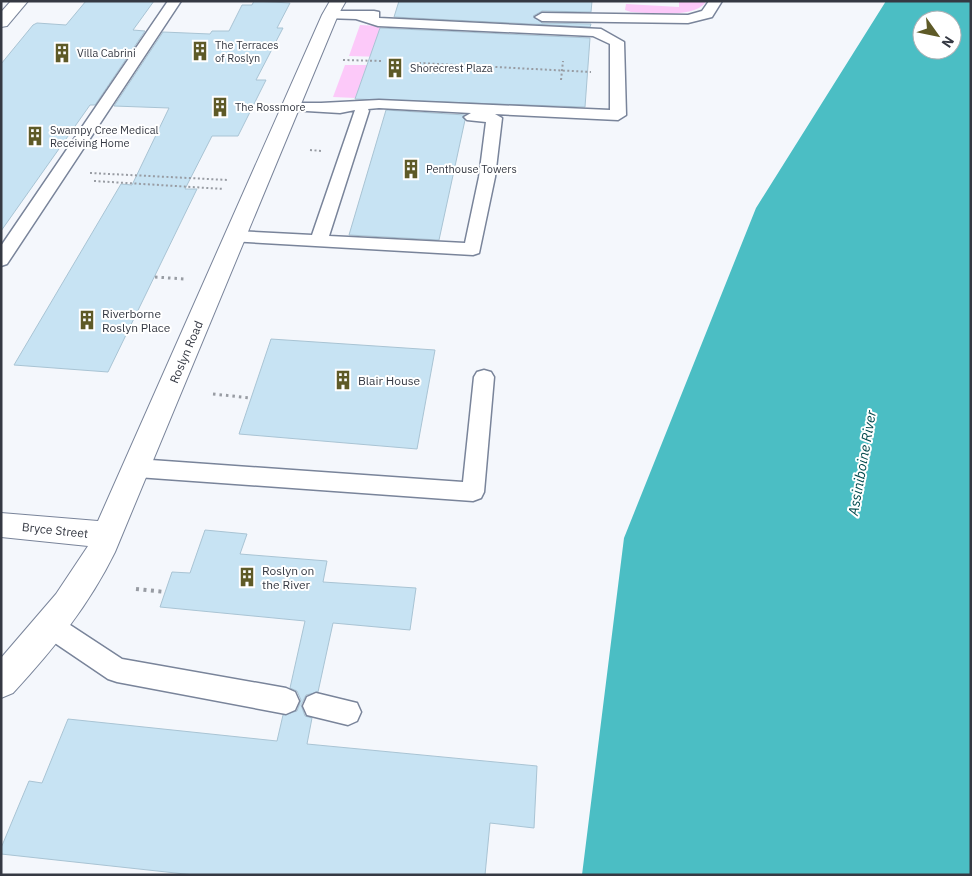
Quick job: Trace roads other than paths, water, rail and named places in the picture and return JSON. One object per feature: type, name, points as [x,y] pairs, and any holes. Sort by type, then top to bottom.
[{"type":"street","points":[[1,22],[20,1]]},
{"type":"street","name":"Roslyn Road","points":[[1,682],[52,627],[82,585],[108,535],[290,106],[334,8]]},
{"type":"street","name":"Bryce Street","points":[[1,525],[108,535]]},
{"type":"lane","points":[[1,260],[175,1]]},
{"type":"lane","points":[[360,16],[496,19],[572,16],[688,20],[707,14],[716,1]]},
{"type":"lane","points":[[290,106],[326,107],[379,104],[618,115],[618,42],[596,32],[378,22],[334,8]]},
{"type":"lane","points":[[236,237],[473,250],[487,177],[494,118],[370,112],[326,107]]},
{"type":"lane","points":[[320,241],[370,112]]},
{"type":"lane","points":[[136,468],[472,492],[484,377]]},
{"type":"lane","points":[[52,627],[117,670],[286,701]]},
{"type":"lane","points":[[316,706],[348,712]]},
{"type":"water","name":"Assiniboine River","points":[[886,1],[971,1],[971,875],[582,875],[624,538],[756,208]]},
{"type":"place","name":"The Terraces of Roslyn","points":[[200,51]]},
{"type":"place","name":"Villa Cabrini","points":[[62,53]]},
{"type":"place","name":"Shorecrest Plaza","points":[[395,68]]},
{"type":"place","name":"The Rossmore","points":[[220,107]]},
{"type":"place","name":"Swampy Cree Medical Receiving Home","points":[[35,136]]},
{"type":"place","name":"Penthouse Towers","points":[[411,169]]},
{"type":"place","name":"Riverborne Roslyn Place","points":[[87,320]]},
{"type":"place","name":"Blair House","points":[[343,380]]},
{"type":"place","name":"Roslyn on the River","points":[[247,577]]}]
